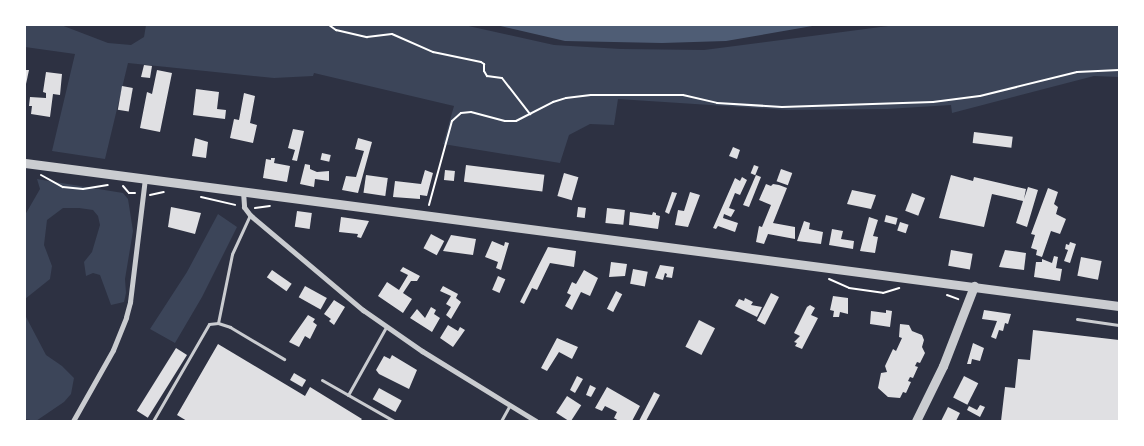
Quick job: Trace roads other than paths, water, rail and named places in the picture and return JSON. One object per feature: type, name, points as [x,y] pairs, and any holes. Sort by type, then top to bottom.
[{"type":"street","points":[[25,163],[1119,306]]},
{"type":"street","points":[[73,421],[113,350],[126,318],[130,302],[145,178]]},
{"type":"street","points":[[243,190],[243,202],[250,215],[386,327],[536,421]]},
{"type":"street","points":[[916,421],[943,366],[974,286]]},
{"type":"lane","points":[[218,323],[232,254],[250,215]]},
{"type":"lane","points":[[1077,319],[1119,325]]},
{"type":"lane","points":[[153,421],[209,324],[218,323],[230,327],[284,359]]},
{"type":"lane","points":[[348,395],[386,327]]},
{"type":"lane","points":[[322,380],[394,421]]},
{"type":"lane","points":[[501,421],[510,405]]}]
